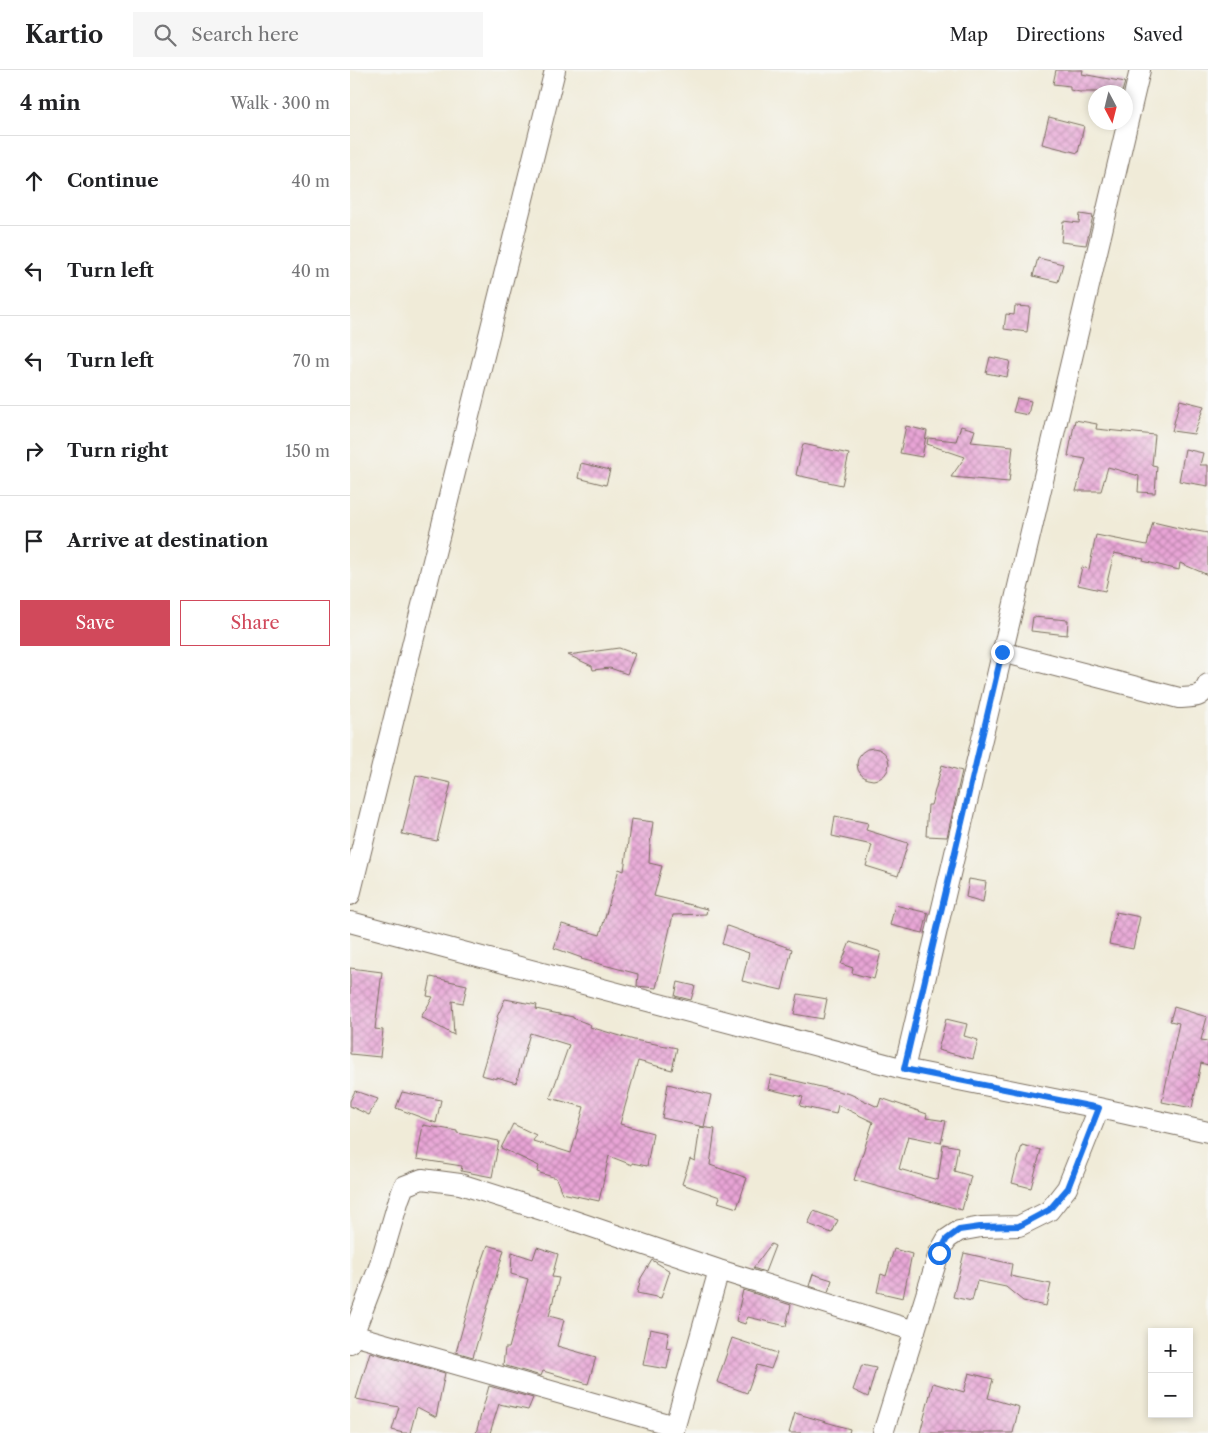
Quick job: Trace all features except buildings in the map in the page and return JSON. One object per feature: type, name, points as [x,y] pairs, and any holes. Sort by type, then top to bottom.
[{"type":"street","points":[[350,895],[555,70]]},
{"type":"street","points":[[904,1069],[1140,70]]},
{"type":"street","points":[[1002,652],[1179,698],[1197,697],[1204,692],[1208,684]]},
{"type":"street","points":[[350,922],[904,1069],[1208,1132]]},
{"type":"street","points":[[883,1433],[939,1253],[947,1239],[959,1230],[980,1227],[1019,1226],[1049,1210],[1068,1188],[1099,1108]]},
{"type":"street","points":[[719,1270],[674,1429],[351,1339],[379,1267],[398,1199],[404,1186],[422,1179],[460,1184],[719,1270],[915,1331]]},
{"type":"route","points":[[939,1253],[947,1239],[959,1230],[980,1227],[1019,1226],[1049,1210],[1068,1188],[1099,1108],[904,1069],[1002,652]]}]
